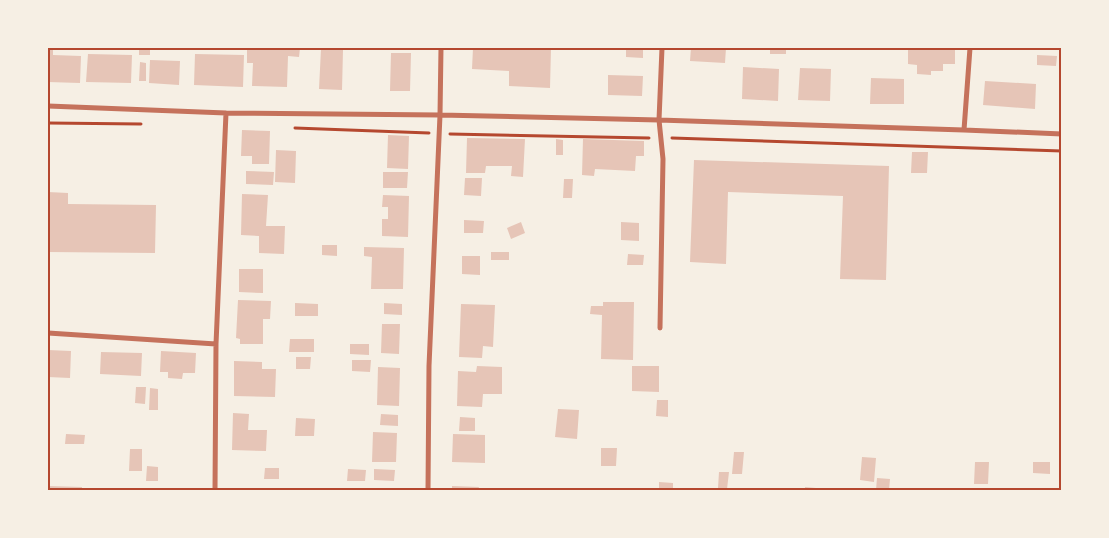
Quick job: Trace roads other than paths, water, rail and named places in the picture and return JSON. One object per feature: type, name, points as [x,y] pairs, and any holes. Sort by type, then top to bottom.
[{"type":"street","points":[[428,490],[429,366],[440,134],[441,48]]},
{"type":"street","points":[[660,328],[663,159],[659,120],[662,48]]},
{"type":"street","points":[[964,130],[970,48]]},
{"type":"street","points":[[48,106],[226,113],[659,120],[1062,134]]},
{"type":"street","points":[[215,490],[216,344],[226,113]]},
{"type":"street","points":[[48,334],[216,344]]}]
